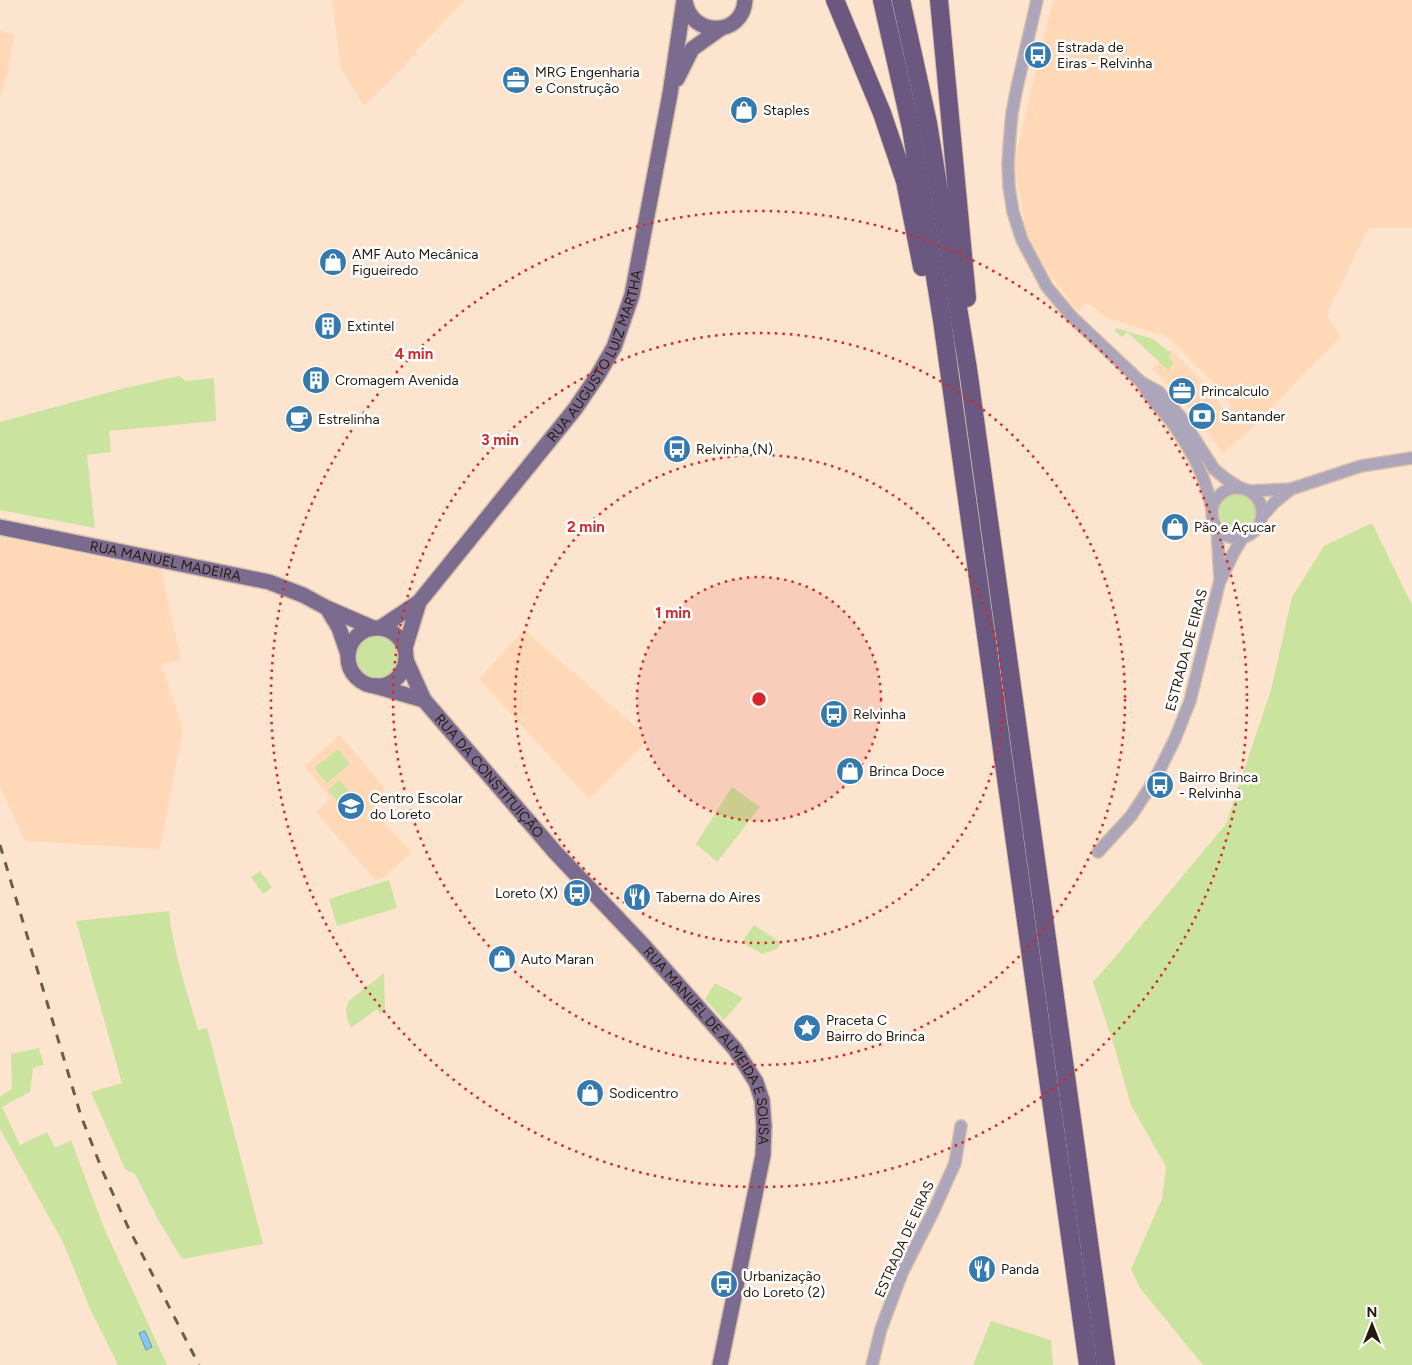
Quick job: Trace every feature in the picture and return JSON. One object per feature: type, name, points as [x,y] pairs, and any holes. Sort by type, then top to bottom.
[{"type":"highway","points":[[836,0],[882,113],[905,181],[928,295],[949,372]]},
{"type":"highway","points":[[882,0],[911,128],[942,320],[1088,1365]]},
{"type":"highway","points":[[901,0],[928,123],[968,369],[1106,1365]]},
{"type":"highway","points":[[939,0],[968,301],[968,369]]},
{"type":"main road","points":[[684,0],[691,18],[699,25],[720,29]]},
{"type":"main road","name":"RUA AUGUSTO LUIZ MARTHA","points":[[377,628],[419,602],[575,409],[614,347],[632,295],[670,94],[684,0]]},
{"type":"main road","name":"RUA AUGUSTO LUIZ MARTHA","points":[[670,94],[692,49],[720,29],[736,21],[745,5],[745,0]]},
{"type":"main road","name":"RUA MANUEL MADEIRA","points":[[0,527],[269,582],[377,628]]},
{"type":"main road","name":"RUA AUGUSTO LUIZ MARTHA","points":[[406,654],[419,602]]},
{"type":"main road","points":[[327,608],[339,628],[348,654],[349,665],[355,675],[364,682],[374,686],[424,700]]},
{"type":"main road","points":[[348,654],[356,636],[364,631],[377,628],[391,631],[400,638],[406,654],[403,671],[396,679],[386,684],[374,686]]},
{"type":"main road","name":"RUA DA CONSTITUIÇÃO","points":[[406,654],[424,700],[555,852]]},
{"type":"main road","name":"RUA MANUEL DE ALMEIDA E SOUSA","points":[[555,852],[735,1049],[750,1070],[762,1100],[764,1126],[763,1155],[720,1365]]},
{"type":"street","points":[[1036,0],[1017,87],[1010,135],[1009,187],[1013,212],[1022,240],[1047,287],[1072,317],[1141,382],[1159,392],[1180,416],[1214,469],[1226,479],[1255,496],[1260,502],[1262,516],[1260,523],[1250,534],[1236,538],[1222,533],[1217,528],[1212,516],[1208,488],[1194,456],[1172,422],[1151,398],[1141,382]]},
{"type":"street","points":[[1212,509],[1219,496],[1233,488],[1245,490],[1291,489],[1361,466],[1412,458]]},
{"type":"street","points":[[1262,516],[1291,489]]},
{"type":"street","name":"ESTRADA DE EIRAS","points":[[1217,528],[1220,580]]},
{"type":"street","name":"ESTRADA DE EIRAS","points":[[1098,852],[1131,816],[1154,781],[1175,739],[1190,701],[1220,580],[1243,537]]},
{"type":"street","name":"ESTRADA DE EIRAS","points":[[872,1365],[881,1329],[902,1273],[955,1163],[961,1126]]},
{"type":"shaded area","points":[[332,0],[465,0],[416,51],[399,72],[364,106],[341,69]]},
{"type":"shaded area","points":[[1053,0],[1412,0],[1412,228],[1368,228],[1327,314],[1340,337],[1250,430],[1223,453],[1184,402],[1152,369],[1171,349],[1205,384],[1225,410],[1232,406],[1210,379],[1167,337],[1107,318],[1088,303],[1078,312],[1047,271],[1027,236],[1014,162]]},
{"type":"shaded area","points":[[0,31],[14,35],[8,72],[0,98]]},
{"type":"shaded area","points":[[0,537],[161,570],[181,661],[161,664],[183,729],[160,849],[25,841],[0,786]]},
{"type":"shaded area","points":[[524,630],[644,735],[645,742],[642,746],[589,799],[479,679]]},
{"type":"shaded area","name":"Centro Escolar do Loreto","points":[[340,735],[384,787],[377,814],[411,853],[383,878],[375,880],[316,812],[331,799],[304,766]]},
{"type":"green space","points":[[1116,328],[1153,339],[1171,353],[1168,357],[1174,363],[1168,370],[1127,332],[1122,337],[1115,331]]},
{"type":"green space","points":[[179,376],[186,381],[214,378],[216,421],[109,431],[111,452],[87,455],[95,528],[0,510],[0,422],[125,388]]},
{"type":"green space","points":[[1238,493],[1251,499],[1257,512],[1251,525],[1238,531],[1225,525],[1219,512],[1225,499]]},
{"type":"green space","points":[[1372,523],[1412,605],[1412,1365],[1203,1365],[1140,1288],[1131,1269],[1162,1199],[1166,1167],[1131,1105],[1093,982],[1226,824],[1271,690],[1292,597],[1324,546]]},
{"type":"green space","points":[[373,633],[383,633],[397,643],[401,656],[397,669],[391,675],[383,679],[373,679],[359,669],[355,661],[355,651],[365,637]]},
{"type":"green space","points":[[338,749],[350,764],[327,783],[314,768]]},
{"type":"green space","points":[[339,780],[348,790],[337,800],[328,790]]},
{"type":"green space","points":[[732,787],[760,807],[717,862],[696,844]]},
{"type":"green space","points":[[260,871],[272,887],[263,894],[251,877]]},
{"type":"green space","points":[[389,880],[397,908],[337,926],[329,899]]},
{"type":"green space","points":[[169,911],[181,971],[198,1030],[207,1028],[263,1244],[182,1259],[159,1221],[135,1174],[125,1169],[91,1092],[122,1083],[76,921]]},
{"type":"green space","points":[[754,925],[781,943],[777,949],[762,954],[742,942]]},
{"type":"green space","points":[[384,973],[385,1011],[381,1014],[377,1009],[351,1028],[347,1019],[346,1009],[349,1001]]},
{"type":"green space","points":[[715,983],[743,998],[724,1020],[705,999]]},
{"type":"green space","points":[[39,1048],[44,1065],[33,1068],[30,1092],[2,1107],[20,1145],[47,1132],[55,1148],[71,1140],[104,1228],[167,1365],[118,1365],[91,1311],[64,1244],[0,1129],[0,1097],[12,1089],[11,1054]]},
{"type":"green space","points":[[991,1321],[1051,1340],[1053,1365],[973,1365]]},
{"type":"water","points":[[145,1331],[152,1347],[146,1350],[139,1333]]},
{"type":"railway","points":[[0,845],[81,1116],[103,1172],[128,1227],[199,1365]]},
{"type":"place","name":"Estrada de Eiras - Relvinha","points":[[1038,55]]},
{"type":"place","name":"MRG Engenharia e Construção","points":[[516,80]]},
{"type":"place","name":"Staples","points":[[744,110]]},
{"type":"place","name":"AMF Auto Mecânica Figueiredo","points":[[333,262]]},
{"type":"place","name":"Extintel","points":[[328,326]]},
{"type":"place","name":"Cromagem Avenida","points":[[316,380]]},
{"type":"place","name":"Princalculo","points":[[1182,391]]},
{"type":"place","name":"Santander","points":[[1202,416]]},
{"type":"place","name":"Estrelinha","points":[[299,419]]},
{"type":"place","name":"Relvinha (N)","points":[[677,449]]},
{"type":"place","name":"Pão e Açucar","points":[[1175,527]]},
{"type":"place","name":"Relvinha","points":[[834,714]]},
{"type":"place","name":"Brinca Doce","points":[[850,771]]},
{"type":"place","name":"Bairro Brinca - Relvinha","points":[[1160,785]]},
{"type":"place","name":"Centro Escolar do Loreto","points":[[351,806]]},
{"type":"place","name":"Loreto (X)","points":[[577,893]]},
{"type":"place","name":"Taberna do Aires","points":[[637,897]]},
{"type":"place","name":"Auto Maran","points":[[502,959]]},
{"type":"place","name":"Praceta C Bairro do Brinca","points":[[807,1028]]},
{"type":"place","name":"Sodicentro","points":[[590,1093]]},
{"type":"place","name":"Panda","points":[[982,1269]]},
{"type":"place","name":"Urbanização do Loreto (2)","points":[[724,1284]]}]
